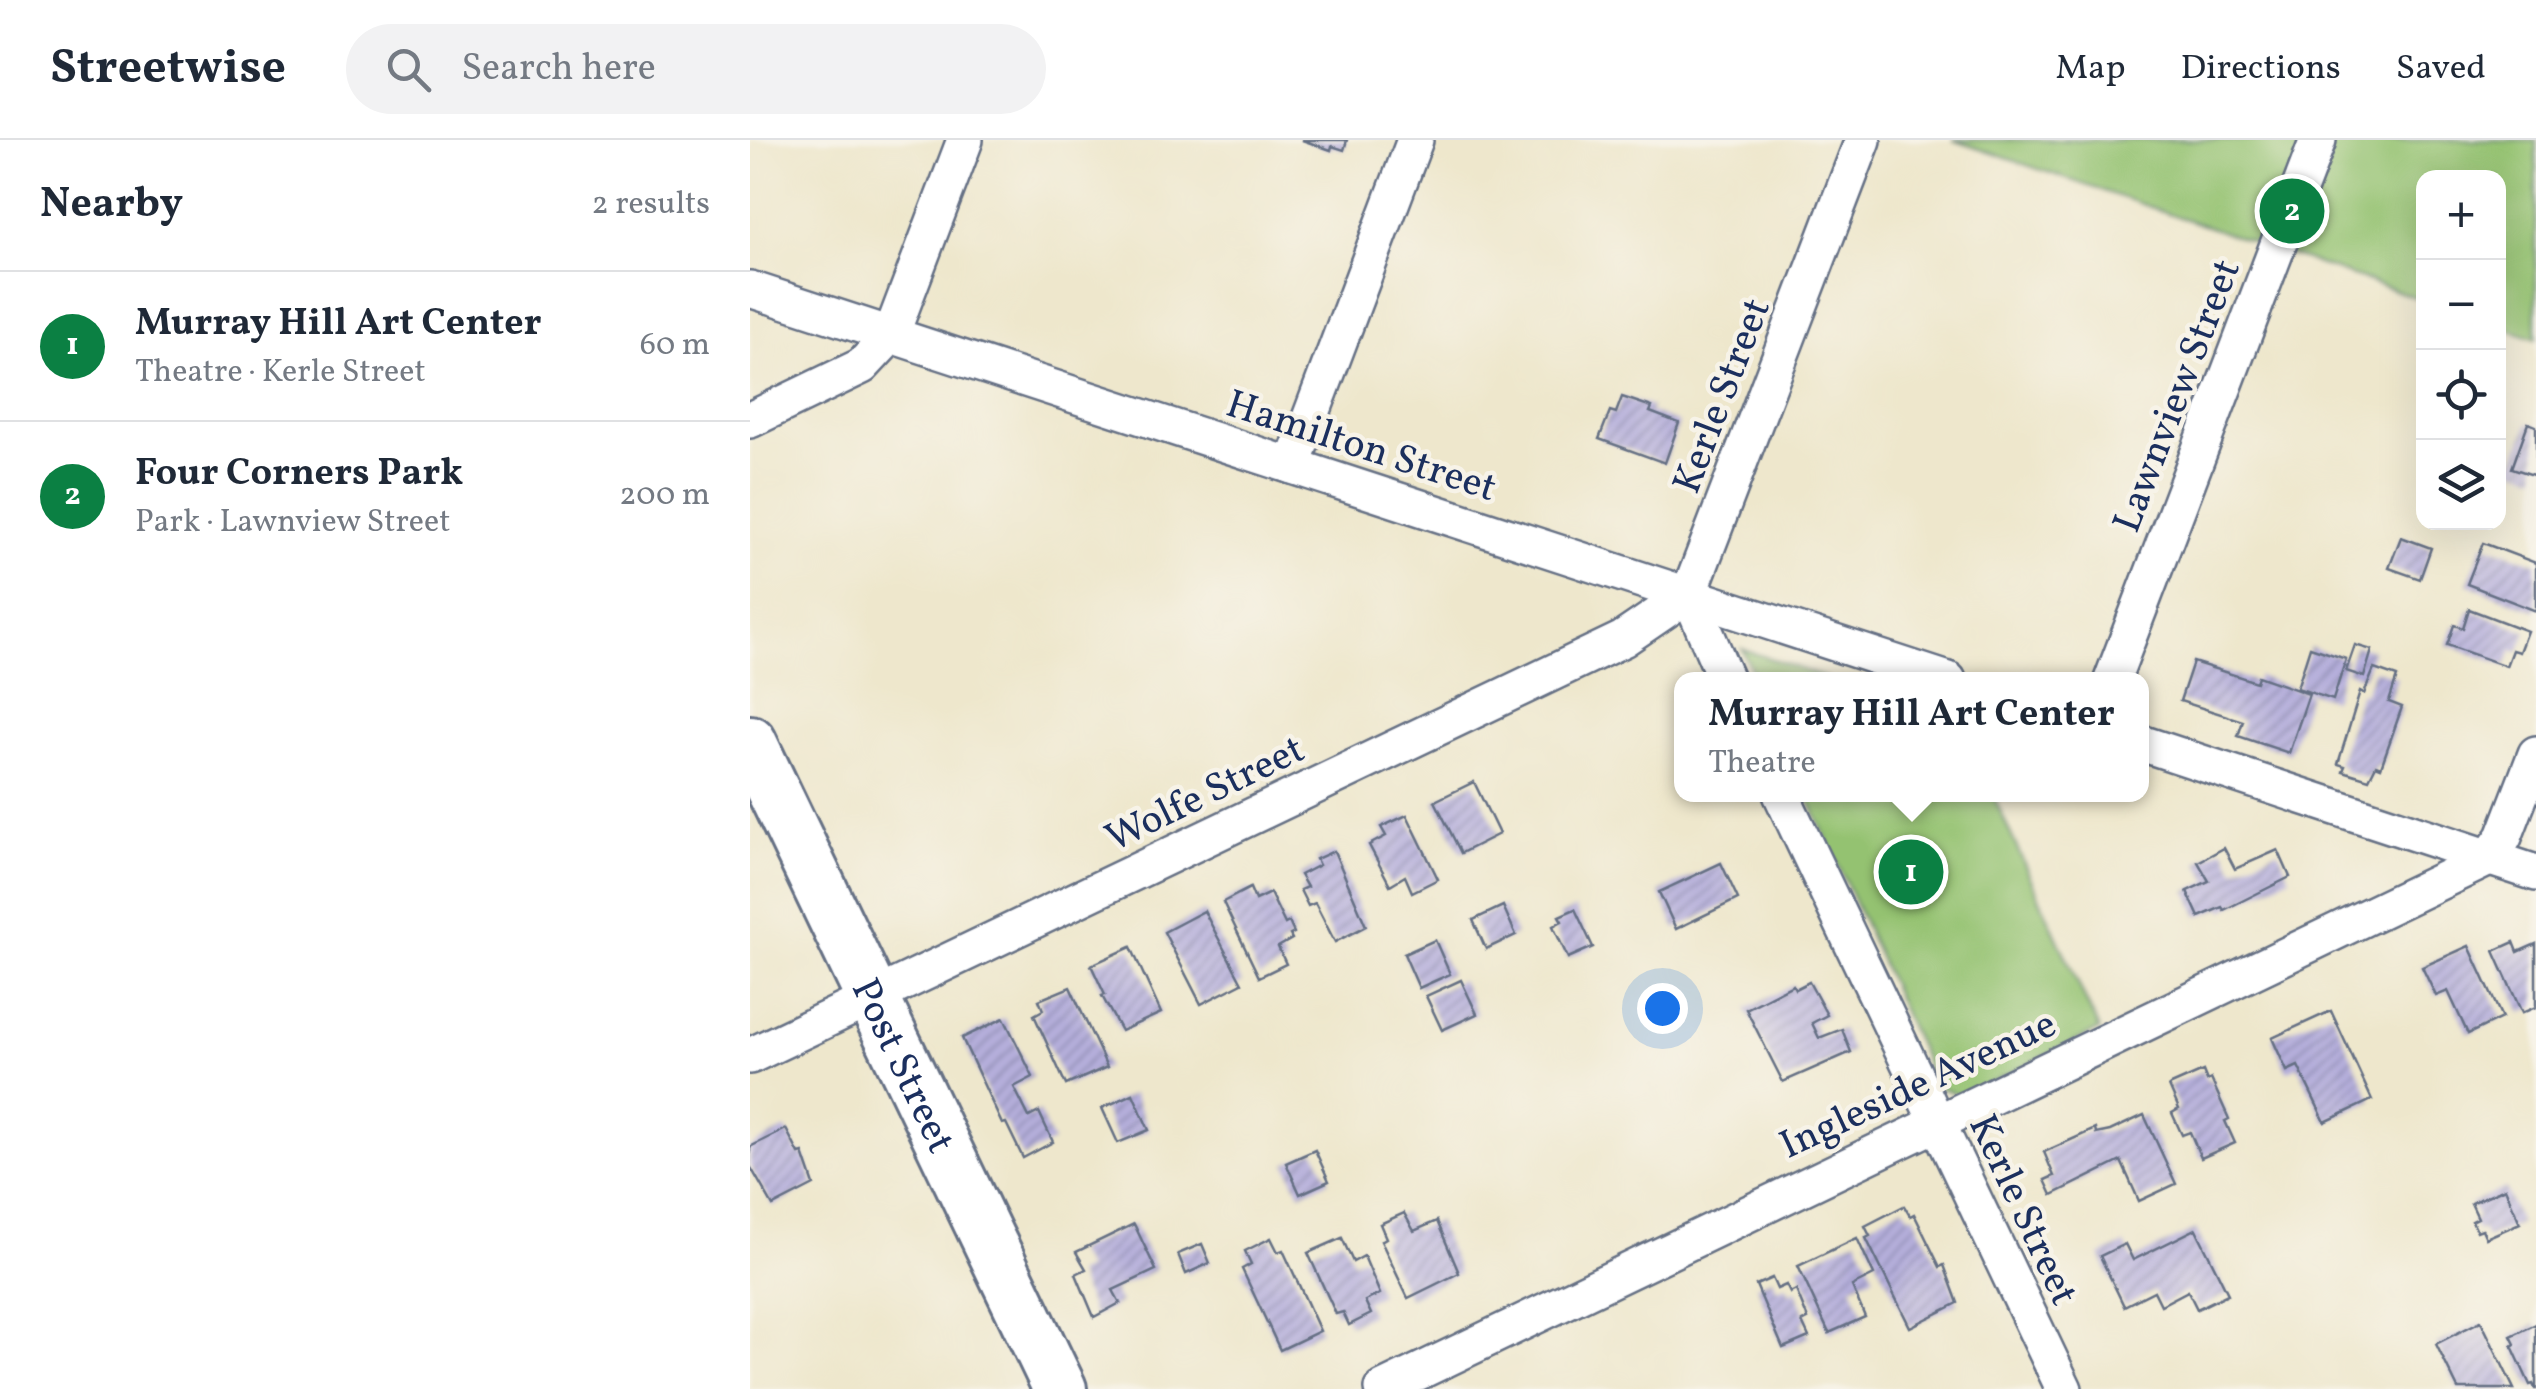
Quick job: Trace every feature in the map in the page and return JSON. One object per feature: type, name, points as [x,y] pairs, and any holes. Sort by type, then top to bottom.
[{"type":"main road","name":"Post Street","points":[[750,742],[1060,1389]]},
{"type":"street","points":[[750,420],[862,366],[891,335],[965,140]]},
{"type":"street","points":[[1292,466],[1415,140]]},
{"type":"street","name":"Kerle Street","points":[[1689,594],[1863,140]]},
{"type":"street","name":"Lawnview Street","points":[[2115,672],[2318,140]]},
{"type":"street","name":"Hamilton Street","points":[[750,289],[1924,672]]},
{"type":"street","points":[[1689,594],[1723,672]]},
{"type":"street","name":"Wolfe Street","points":[[750,1056],[1623,639],[1689,594]]},
{"type":"street","points":[[2149,747],[2536,873]]},
{"type":"street","points":[[2489,858],[2504,837],[2536,754]]},
{"type":"street","name":"Kerle Street","points":[[1785,802],[2064,1389]]},
{"type":"street","name":"Ingleside Avenue","points":[[1383,1389],[2489,858]]},
{"type":"green space","points":[[1953,140],[2536,140],[2536,339],[2506,328],[2506,170],[2416,170],[2416,298]]},
{"type":"green space","points":[[1742,649],[1809,672],[1753,672]]},
{"type":"green space","points":[[1810,802],[1996,802],[2099,1030],[1962,1096],[1936,1086]]},
{"type":"building","points":[[1302,140],[1347,140],[1344,150],[1332,146],[1331,150]]},
{"type":"building","points":[[1622,397],[1652,407],[1650,412],[1679,423],[1665,463],[1599,439],[1610,411],[1616,413]]},
{"type":"building","points":[[2528,423],[2536,426],[2536,476],[2512,468]]},
{"type":"building","points":[[2401,537],[2431,548],[2420,579],[2389,568]]},
{"type":"building","points":[[2483,543],[2536,563],[2536,611],[2467,584]]},
{"type":"building","points":[[2469,609],[2527,631],[2519,652],[2512,650],[2506,666],[2447,645],[2454,625],[2463,628]]},
{"type":"building","points":[[2355,645],[2372,650],[2364,677],[2346,671]]},
{"type":"building","points":[[2310,647],[2346,659],[2333,700],[2297,688]]},
{"type":"building","points":[[2193,662],[2256,682],[2258,676],[2309,694],[2289,753],[2238,736],[2243,721],[2180,701]]},
{"type":"building","points":[[2374,669],[2397,677],[2389,702],[2402,707],[2381,767],[2376,765],[2369,779],[2343,771],[2345,766],[2338,764],[2360,692],[2364,694]]},
{"type":"building","points":[[1474,782],[1499,834],[1461,853],[1435,801]]},
{"type":"building","points":[[1407,815],[1438,879],[1412,892],[1405,876],[1390,885],[1369,845],[1386,836],[1381,827]]},
{"type":"building","points":[[2224,848],[2235,869],[2278,850],[2290,877],[2224,910],[2222,907],[2199,917],[2187,891],[2209,881],[2198,862]]},
{"type":"building","points":[[1334,851],[1366,926],[1335,942],[1315,903],[1308,906],[1300,890],[1307,887],[1300,875],[1319,865],[1316,859]]},
{"type":"building","points":[[1721,863],[1738,899],[1676,929],[1659,892]]},
{"type":"building","points":[[1250,888],[1255,900],[1270,893],[1285,924],[1289,922],[1294,933],[1290,935],[1292,939],[1278,947],[1286,964],[1259,977],[1223,902]]},
{"type":"building","points":[[1503,906],[1516,935],[1486,949],[1473,920]]},
{"type":"building","points":[[1575,909],[1593,947],[1568,958],[1553,926],[1562,921],[1559,916]]},
{"type":"building","points":[[1204,911],[1242,983],[1201,1004],[1164,932]]},
{"type":"building","points":[[1435,940],[1450,974],[1419,988],[1404,954]]},
{"type":"building","points":[[2514,942],[2518,952],[2536,944],[2536,1007],[2522,1013],[2494,951]]},
{"type":"building","points":[[2469,946],[2502,1018],[2468,1034],[2448,991],[2436,996],[2422,967]]},
{"type":"building","points":[[1131,947],[1161,1013],[1121,1031],[1091,965]]},
{"type":"building","points":[[1461,980],[1477,1014],[1442,1030],[1426,996]]},
{"type":"building","points":[[1809,982],[1827,1015],[1812,1023],[1819,1038],[1842,1029],[1851,1052],[1783,1082],[1746,1009],[1793,985],[1795,989]]},
{"type":"building","points":[[1070,987],[1107,1067],[1066,1085],[1034,1015],[1043,1010],[1039,1000]]},
{"type":"building","points":[[2331,1011],[2372,1100],[2325,1122],[2298,1066],[2287,1071],[2272,1038]]},
{"type":"building","points":[[1004,1018],[1033,1077],[1014,1087],[1029,1117],[1039,1112],[1053,1142],[1023,1158],[1006,1123],[1002,1124],[962,1038]]},
{"type":"building","points":[[2203,1071],[2207,1081],[2211,1079],[2229,1119],[2225,1121],[2235,1143],[2201,1158],[2190,1132],[2182,1135],[2172,1113],[2179,1109],[2169,1086]]},
{"type":"building","points":[[1133,1094],[1149,1130],[1118,1143],[1102,1108]]},
{"type":"building","points":[[2144,1115],[2176,1184],[2139,1201],[2121,1161],[2052,1195],[2045,1180],[2054,1176],[2044,1152],[2095,1129],[2096,1134],[2110,1131]]},
{"type":"building","points":[[786,1129],[799,1154],[803,1153],[814,1185],[773,1206],[750,1166],[750,1147]]},
{"type":"building","points":[[1315,1150],[1329,1181],[1300,1194],[1286,1163]]},
{"type":"building","points":[[2505,1188],[2520,1223],[2486,1238],[2472,1221],[2478,1218],[2471,1203]]},
{"type":"building","points":[[1904,1206],[1910,1216],[1914,1214],[1940,1267],[1944,1265],[1958,1303],[1910,1327],[1866,1238],[1870,1236],[1865,1226]]},
{"type":"building","points":[[1404,1213],[1414,1231],[1437,1221],[1459,1273],[1408,1298],[1381,1241],[1386,1238],[1380,1224]]},
{"type":"building","points":[[1134,1224],[1156,1270],[1113,1290],[1120,1303],[1094,1317],[1076,1274],[1086,1269],[1076,1252]]},
{"type":"building","points":[[2196,1229],[2228,1294],[2197,1309],[2188,1291],[2161,1305],[2154,1291],[2124,1306],[2100,1256],[2125,1244],[2133,1260]]},
{"type":"building","points":[[1271,1238],[1278,1252],[1283,1250],[1320,1331],[1280,1350],[1242,1269],[1251,1264],[1245,1251]]},
{"type":"building","points":[[1342,1238],[1353,1262],[1364,1256],[1380,1294],[1365,1301],[1371,1314],[1349,1325],[1343,1312],[1336,1314],[1308,1253]]},
{"type":"building","points":[[1857,1238],[1874,1275],[1852,1286],[1865,1317],[1829,1333],[1798,1266]]},
{"type":"building","points":[[1202,1244],[1210,1263],[1186,1274],[1178,1254]]},
{"type":"building","points":[[1772,1278],[1777,1289],[1786,1285],[1790,1293],[1796,1290],[1808,1319],[1802,1322],[1809,1337],[1783,1348],[1756,1285]]},
{"type":"building","points":[[2481,1321],[2514,1389],[2458,1389],[2436,1344]]},
{"type":"building","points":[[2536,1324],[2535,1389],[2512,1346],[2515,1344],[2511,1336]]},
{"type":"place","name":"Four Corners Park","points":[[2292,211]]},
{"type":"place","name":"Murray Hill Art Center","points":[[1911,872]]}]
